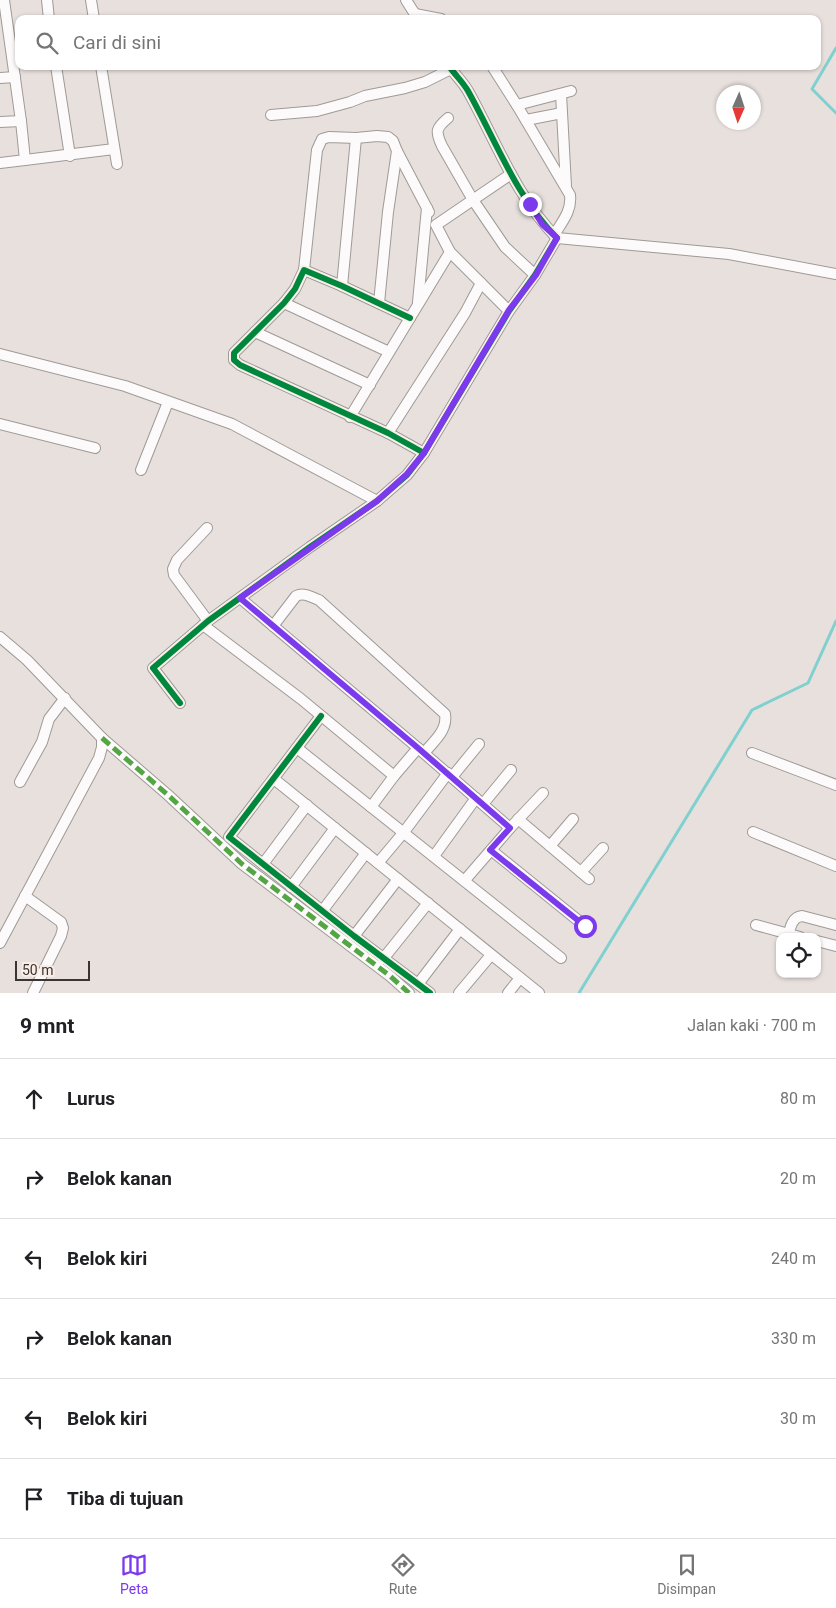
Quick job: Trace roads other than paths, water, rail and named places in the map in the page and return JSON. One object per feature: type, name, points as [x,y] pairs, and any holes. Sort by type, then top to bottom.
[{"type":"street","points":[[4,0],[5,35],[15,77],[24,160]]},
{"type":"street","points":[[47,0],[49,15]]},
{"type":"street","points":[[91,0],[93,15]]},
{"type":"street","points":[[406,0],[416,15]]},
{"type":"street","points":[[57,70],[70,156]]},
{"type":"street","points":[[102,70],[117,164]]},
{"type":"street","points":[[271,115],[317,111],[365,96],[426,82],[447,70]]},
{"type":"street","points":[[452,70],[467,88],[511,174],[542,224],[556,236],[728,254],[836,274]]},
{"type":"street","points":[[180,703],[152,668],[205,623],[377,501],[407,474],[424,453],[509,310],[536,275],[569,211],[571,202],[566,187],[495,70]]},
{"type":"street","points":[[0,78],[15,77]]},
{"type":"street","points":[[517,105],[566,92],[562,113],[566,187]]},
{"type":"street","points":[[526,120],[562,113]]},
{"type":"street","points":[[448,118],[439,126],[439,138],[473,200],[505,247],[536,275]]},
{"type":"street","points":[[0,122],[21,121]]},
{"type":"street","points":[[424,453],[388,434],[240,365],[234,360],[234,353],[284,303],[295,289],[304,270],[317,150],[322,139],[329,137],[356,138],[377,136],[388,137],[393,141],[450,252],[509,310]]},
{"type":"street","points":[[342,286],[356,138]]},
{"type":"street","points":[[0,163],[114,150]]},
{"type":"street","points":[[379,303],[388,212],[397,151]]},
{"type":"street","points":[[436,226],[511,174]]},
{"type":"street","points":[[417,305],[427,208]]},
{"type":"street","points":[[350,417],[450,252]]},
{"type":"street","points":[[304,270],[410,318]]},
{"type":"street","points":[[388,434],[465,313],[481,283]]},
{"type":"street","points":[[284,303],[390,352]]},
{"type":"street","points":[[255,332],[370,385]]},
{"type":"street","points":[[0,354],[125,386],[232,424],[377,501]]},
{"type":"street","points":[[141,470],[168,402]]},
{"type":"street","points":[[0,424],[95,448]]},
{"type":"street","points":[[207,528],[177,560],[173,569],[174,575],[205,623],[394,776]]},
{"type":"street","points":[[273,626],[296,596],[306,594],[319,600],[445,714],[445,728],[394,776],[371,807]]},
{"type":"street","points":[[240,598],[421,750],[510,828]]},
{"type":"street","points":[[0,638],[27,660],[102,738],[168,795],[242,864],[390,976],[409,993]]},
{"type":"street","points":[[20,782],[42,742],[51,716],[65,698]]},
{"type":"street","points":[[321,716],[229,837],[354,936],[430,993]]},
{"type":"street","points":[[0,943],[99,758],[102,738]]},
{"type":"street","points":[[378,863],[450,775],[479,744]]},
{"type":"street","points":[[297,748],[561,958]]},
{"type":"street","points":[[752,752],[836,785]]},
{"type":"street","points":[[434,856],[480,801],[511,770]]},
{"type":"street","points":[[274,779],[539,993]]},
{"type":"street","points":[[465,880],[543,793]]},
{"type":"street","points":[[263,864],[307,805]]},
{"type":"street","points":[[550,846],[573,818]]},
{"type":"street","points":[[518,819],[585,876],[603,848]]},
{"type":"street","points":[[291,886],[335,828]]},
{"type":"street","points":[[753,832],[836,866]]},
{"type":"street","points":[[490,850],[585,926]]},
{"type":"street","points":[[323,910],[366,853]]},
{"type":"street","points":[[354,936],[398,879]]},
{"type":"street","points":[[25,896],[60,922],[63,928],[57,946],[33,993]]},
{"type":"street","points":[[384,959],[428,903]]},
{"type":"street","points":[[790,933],[792,923],[798,916],[836,925]]},
{"type":"street","points":[[756,925],[782,933]]},
{"type":"street","points":[[418,984],[460,930]]},
{"type":"street","points":[[821,942],[836,946]]},
{"type":"street","points":[[458,993],[491,955]]},
{"type":"street","points":[[508,993],[520,978]]},
{"type":"waterway","points":[[836,48],[812,89],[836,113]]},
{"type":"waterway","points":[[579,993],[752,710],[808,683],[836,621]]}]
